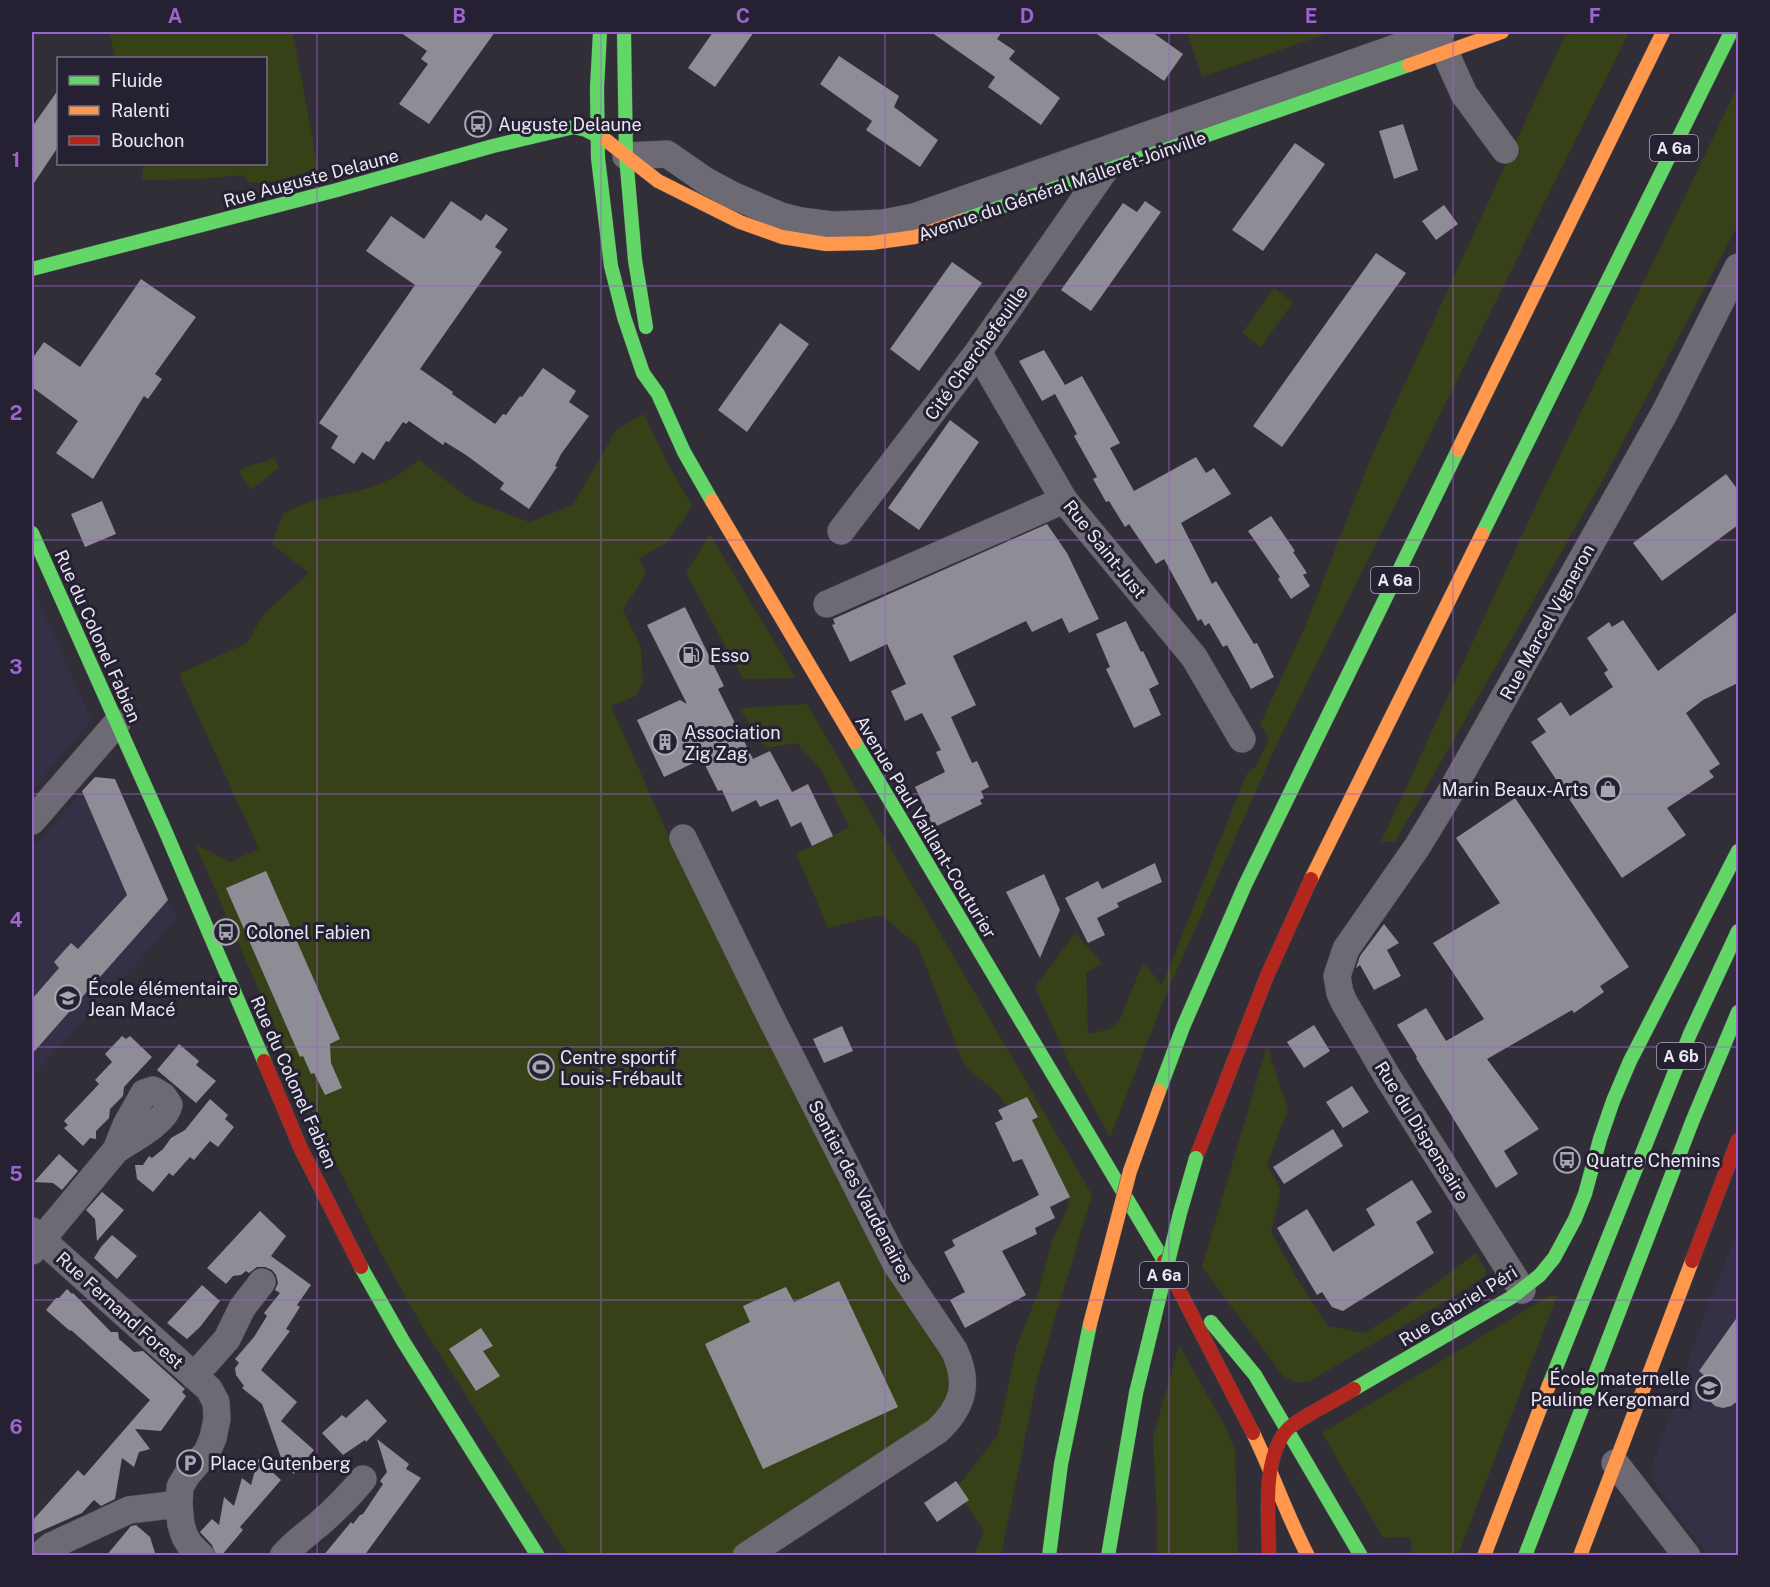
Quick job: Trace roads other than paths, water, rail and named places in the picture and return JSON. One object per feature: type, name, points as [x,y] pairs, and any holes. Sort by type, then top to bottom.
[{"type":"main road","name":"Avenue Paul Vaillant-Couturier","points":[[600,32],[598,135],[602,199],[611,266],[624,317],[643,374],[658,394],[684,452],[711,500],[1172,1274],[1304,1536],[1308,1556]]},
{"type":"main road","name":"Avenue Paul Vaillant-Couturier","points":[[624,32],[626,156],[635,260],[658,394]]},
{"type":"main road","name":"Avenue du Général Malleret-Joinville","points":[[598,135],[647,175],[741,222],[796,240],[839,244],[879,243],[915,237],[1104,171],[1443,42],[1502,32]]},
{"type":"main road","name":"A 6a","points":[[1049,1556],[1061,1464],[1090,1324],[1130,1171],[1192,1006],[1245,885],[1663,32]]},
{"type":"main road","name":"A 6a","points":[[1108,1556],[1136,1394],[1180,1213],[1196,1158],[1263,986],[1298,906],[1731,32]]},
{"type":"main road","name":"Rue Auguste Delaune","points":[[32,268],[564,128],[585,128],[598,135]]},
{"type":"main road","name":"Rue du Colonel Fabien","points":[[32,533],[169,838],[301,1149],[350,1248],[403,1341],[538,1556]]},
{"type":"main road","name":"Rue Gabriel Péri","points":[[1288,1428],[1522,1290],[1540,1275],[1554,1258],[1575,1219],[1585,1194],[1600,1139],[1630,1061],[1738,852]]},
{"type":"main road","name":"A 6b","points":[[1484,1556],[1554,1371],[1632,1176],[1704,1003],[1738,931]]},
{"type":"main road","name":"A 6b","points":[[1525,1556],[1692,1122],[1738,1012]]},
{"type":"main road","points":[[1580,1556],[1738,1140]]},
{"type":"main road","name":"Avenue Paul Vaillant-Couturier","points":[[1172,1274],[1255,1375],[1288,1428],[1360,1556]]},
{"type":"main road","points":[[1269,1556],[1270,1468],[1288,1428]]},
{"type":"main road","points":[[1279,1556],[1283,1548],[1304,1536]]},
{"type":"street","name":"Avenue du Général Malleret-Joinville","points":[[626,156],[666,154],[706,181],[781,216],[832,225],[883,223],[924,213],[1443,42]]},
{"type":"street","points":[[1443,42],[1464,94],[1505,150]]},
{"type":"street","name":"Cité Cherchefeuille","points":[[841,531],[978,352],[1104,171]]},
{"type":"street","name":"Rue Marcel Vigneron","points":[[1339,967],[1347,949],[1417,847],[1459,778],[1665,412],[1738,267]]},
{"type":"street","name":"Rue Saint-Just","points":[[978,352],[1064,500],[1194,657],[1242,739]]},
{"type":"street","points":[[827,604],[1064,500]]},
{"type":"street","points":[[32,820],[117,723]]},
{"type":"street","name":"Sentier des Vaudenaires","points":[[683,838],[896,1264],[954,1350],[962,1375],[961,1397],[957,1408],[950,1419],[937,1431],[747,1556]]},
{"type":"street","name":"Rue du Dispensaire","points":[[1339,967],[1337,976],[1340,993],[1349,1010],[1387,1076],[1522,1290]]},
{"type":"street","points":[[35,1240],[116,1150]]},
{"type":"street","name":"Rue Fernand Forest","points":[[35,1240],[201,1382]]},
{"type":"street","points":[[195,1550],[181,1524],[179,1504],[180,1487],[207,1452],[213,1438],[216,1402],[201,1382],[227,1340],[242,1308],[262,1282]]},
{"type":"street","points":[[1615,1463],[1688,1556]]},
{"type":"street","points":[[283,1556],[294,1543],[350,1496],[363,1479]]},
{"type":"street","points":[[39,1556],[51,1546],[129,1510],[179,1504]]},
{"type":"place","name":"Auguste Delaune","points":[[478,124]]},
{"type":"place","name":"Esso","points":[[691,655]]},
{"type":"place","name":"Association Zig Zag","points":[[665,742]]},
{"type":"place","name":"Marin Beaux-Arts","points":[[1608,789]]},
{"type":"place","name":"Colonel Fabien","points":[[226,932]]},
{"type":"place","name":"École élémentaire Jean Macé","points":[[68,998]]},
{"type":"place","name":"Centre sportif Louis-Frébault","points":[[541,1067]]},
{"type":"place","name":"Quatre Chemins","points":[[1567,1160]]},
{"type":"place","name":"École maternelle Pauline Kergomard","points":[[1709,1388]]},
{"type":"place","name":"Place Gutenberg","points":[[190,1463]]}]
